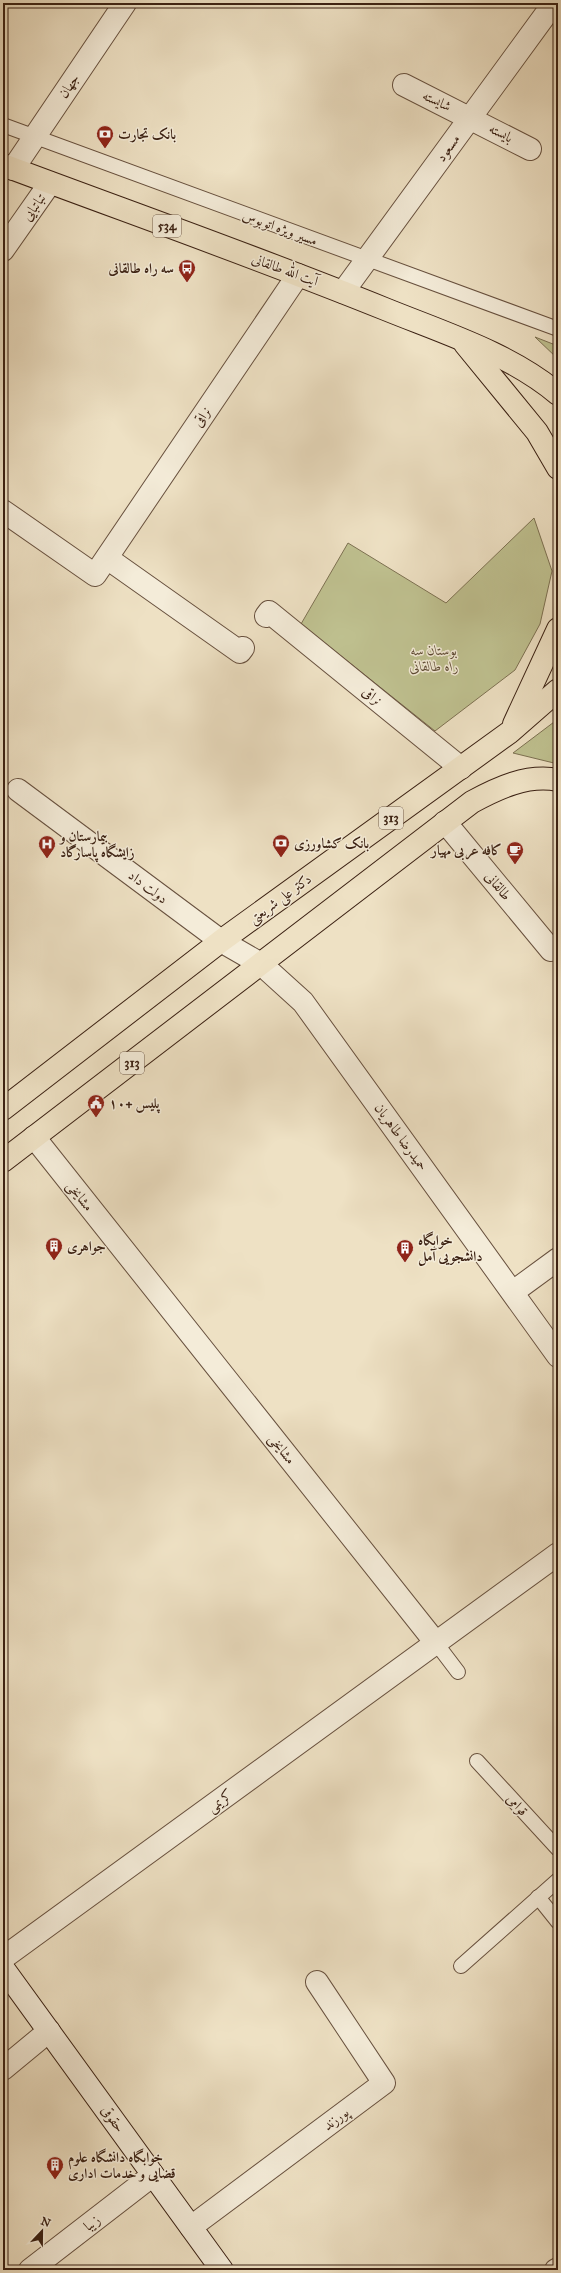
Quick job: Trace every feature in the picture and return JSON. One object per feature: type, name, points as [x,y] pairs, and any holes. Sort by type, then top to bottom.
[{"type":"main road","name":"آیت الله طالقانی","points":[[8,167],[343,292],[463,341],[514,364],[543,381],[558,394]]},
{"type":"main road","points":[[463,341],[537,432],[558,468]]},
{"type":"main road","points":[[510,732],[558,629]]},
{"type":"main road","name":"دکتر علی شریعتی","points":[[3,1109],[221,941],[510,732],[558,690]]},
{"type":"main road","name":"313","points":[[3,1161],[472,802],[494,790],[521,781],[558,780]]},
{"type":"street","name":"جهان","points":[[8,167],[34,137],[124,3]]},
{"type":"street","name":"مسعود","points":[[343,292],[554,3]]},
{"type":"street","name":"شایسته","points":[[404,85],[471,117]]},
{"type":"street","name":"بایسته","points":[[471,117],[530,149]]},
{"type":"street","name":"تباتبایی","points":[[3,250],[50,183]]},
{"type":"street","name":"نراقی","points":[[3,511],[95,575],[298,275]]},
{"type":"street","points":[[107,558],[240,652],[243,648]]},
{"type":"street","name":"نراقی","points":[[266,616],[269,612],[460,768]]},
{"type":"street","name":"دولت داد","points":[[18,790],[221,941]]},
{"type":"street","name":"طالقانی","points":[[445,822],[551,950]]},
{"type":"street","name":"حمیدرضا طاهریان","points":[[221,941],[261,964],[303,1002],[558,1356]]},
{"type":"street","name":"مشایخی","points":[[34,1137],[436,1643]]},
{"type":"street","points":[[512,1292],[558,1259]]},
{"type":"street","points":[[436,1643],[558,1554]]},
{"type":"street","name":"کریمی","points":[[3,1958],[436,1643]]},
{"type":"street","name":"حقوقی","points":[[3,1968],[222,2270]]},
{"type":"street","name":"پورزند","points":[[191,2227],[384,2083],[316,1982]]},
{"type":"street","points":[[3,2070],[49,2032]]},
{"type":"street","name":"زیبا","points":[[30,2270],[153,2176]]},
{"type":"lane","name":"مسیر ویژه اتوبوس","points":[[3,125],[366,260],[558,329]]},
{"type":"lane","points":[[436,1643],[458,1672]]},
{"type":"lane","name":"قوامی","points":[[477,1761],[558,1849]]},
{"type":"lane","points":[[461,1966],[558,1880]]},
{"type":"lane","points":[[538,1897],[558,1922]]},
{"type":"green space","points":[[535,337],[558,346],[558,359]]},
{"type":"green space","name":"بوستان سه راه طالقانی","points":[[534,518],[552,571],[540,624],[515,670],[435,731],[301,624],[348,543],[446,603]]},
{"type":"green space","points":[[558,719],[558,764],[513,753]]},
{"type":"place","name":"بانک تجارت","points":[[105,149]]},
{"type":"place","name":"سه راه طالقانی","points":[[187,283]]},
{"type":"place","name":"بانک کشاورزی","points":[[281,858]]},
{"type":"place","name":"بیمارستان و زایشگاه پاسارگاد","points":[[47,859]]},
{"type":"place","name":"کافه عربی مهیار","points":[[515,865]]},
{"type":"place","name":"پلیس +۱۰","points":[[96,1118]]},
{"type":"place","name":"جواهری","points":[[54,1261]]},
{"type":"place","name":"خوابگاه دانشجویی آمل","points":[[405,1263]]},
{"type":"place","name":"خوابگاه دانشگاه علوم قضایی و خدمات اداری","points":[[55,2180]]}]
